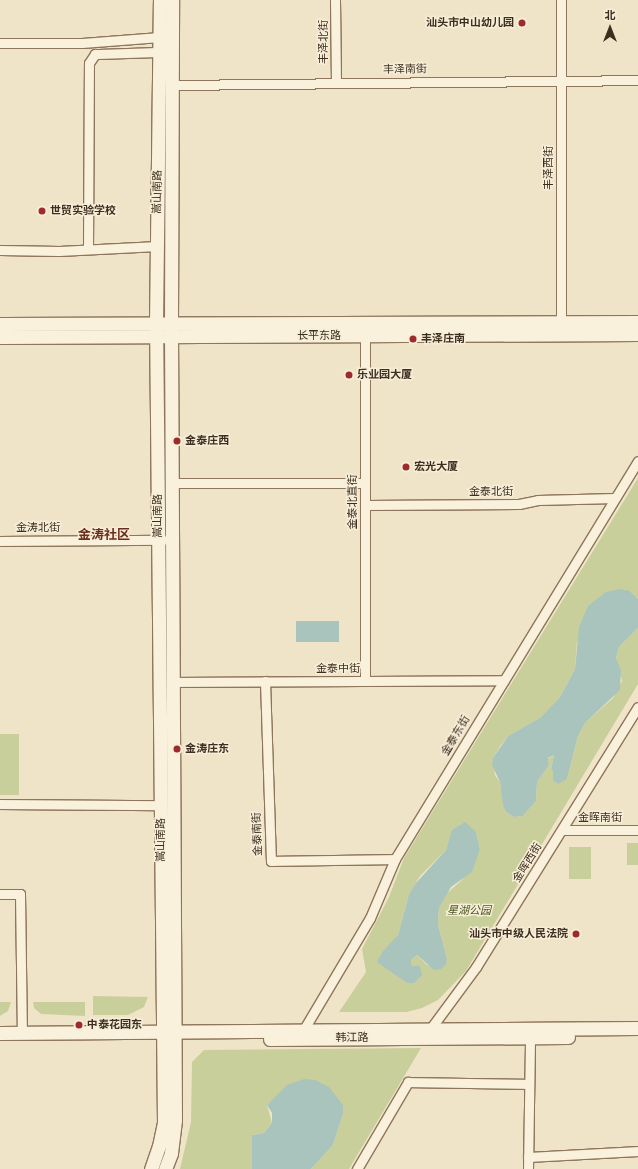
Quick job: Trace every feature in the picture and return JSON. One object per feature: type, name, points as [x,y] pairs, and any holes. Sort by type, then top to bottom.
[{"type":"street","name":"嵩山南路","points":[[160,0],[156,323],[160,805],[169,1035],[176,1120],[171,1152],[166,1169]]},
{"type":"street","name":"嵩山南路","points":[[151,1169],[159,1146],[164,1122],[169,1035],[173,748],[171,337],[172,0]]},
{"type":"street","name":"丰泽北街","points":[[335,0],[336,83]]},
{"type":"street","name":"丰泽西街","points":[[561,0],[561,328]]},
{"type":"street","points":[[0,43],[96,43],[160,37]]},
{"type":"street","points":[[88,248],[89,63],[96,54],[160,52]]},
{"type":"street","name":"丰泽南街","points":[[172,85],[638,80]]},
{"type":"street","points":[[0,250],[60,251],[88,248],[158,246]]},
{"type":"street","name":"长平东路","points":[[0,337],[365,336],[561,328],[638,322]]},
{"type":"street","name":"长平东路","points":[[0,324],[364,323],[561,328],[638,334]]},
{"type":"street","name":"金泰北直街","points":[[364,323],[366,681]]},
{"type":"street","name":"金泰东街","points":[[304,1029],[370,918],[395,859],[638,461]]},
{"type":"street","points":[[172,483],[365,483]]},
{"type":"street","name":"金泰北街","points":[[365,505],[519,504],[538,500],[615,498]]},
{"type":"street","name":"金涛北街","points":[[0,540],[172,540]]},
{"type":"street","name":"金泰中街","points":[[173,682],[504,680]]},
{"type":"street","name":"金泰南街","points":[[265,681],[271,861],[395,859]]},
{"type":"street","name":"金晖西街","points":[[432,1028],[476,967],[563,830],[638,707]]},
{"type":"street","points":[[0,804],[160,805]]},
{"type":"street","name":"金晖南街","points":[[563,830],[638,830]]},
{"type":"street","points":[[0,894],[20,894],[22,1032]]},
{"type":"street","name":"韩江路","points":[[0,1040],[304,1029],[432,1028],[638,1037]]},
{"type":"street","name":"韩江路","points":[[0,1032],[169,1035],[530,1033],[638,1028]]},
{"type":"street","points":[[528,1169],[530,1033]]},
{"type":"street","points":[[357,1169],[408,1082],[529,1084]]},
{"type":"street","points":[[528,1157],[638,1151]]},
{"type":"green space","name":"星湖公园","points":[[638,478],[638,599],[630,591],[577,642],[575,669],[560,697],[541,717],[508,736],[501,745],[493,758],[495,775],[500,782],[506,812],[514,817],[523,816],[536,801],[537,782],[549,765],[548,759],[554,755],[551,770],[567,779],[578,736],[585,723],[613,698],[622,681],[616,658],[619,647],[638,628],[638,684],[466,971],[438,1000],[422,1008],[407,1012],[339,1012],[366,972],[362,949],[389,897],[404,858]],"holes":[[[476,832],[480,849],[463,879],[444,896],[439,908],[438,924],[447,959],[427,965],[417,955],[411,960],[412,966],[417,968],[377,962],[398,935],[409,894],[420,876],[446,850],[449,841]]]},
{"type":"green space","points":[[0,734],[19,734],[19,795],[0,795]]},
{"type":"green space","points":[[627,843],[638,843],[638,865],[627,865]]},
{"type":"green space","points":[[569,847],[591,847],[591,879],[569,879]]},
{"type":"green space","points":[[93,996],[148,997],[144,1007],[128,1015],[93,1015]]},
{"type":"green space","points":[[0,1002],[11,1002],[8,1011],[0,1016]]},
{"type":"green space","points":[[33,1002],[85,1002],[85,1016],[41,1014],[34,1008]]},
{"type":"green space","points":[[421,1048],[349,1169],[311,1169],[333,1145],[343,1114],[343,1105],[271,1101],[267,1105],[272,1123],[264,1133],[252,1135],[252,1169],[180,1169],[191,1122],[192,1062],[204,1050]]},
{"type":"water","points":[[619,589],[630,591],[638,599],[638,628],[619,647],[616,658],[621,670],[620,690],[585,723],[578,736],[567,779],[558,784],[553,780],[553,771],[551,770],[554,755],[548,758],[549,765],[537,782],[536,801],[523,816],[514,817],[506,812],[503,805],[500,782],[492,765],[493,758],[508,736],[541,717],[560,697],[575,669],[579,627],[588,606],[606,592]]},
{"type":"water","points":[[296,621],[339,621],[339,642],[296,642]]},
{"type":"water","points":[[465,822],[476,832],[480,849],[472,872],[451,887],[439,908],[438,924],[447,959],[446,964],[441,969],[434,970],[417,955],[411,960],[412,966],[420,966],[422,975],[414,983],[407,983],[377,962],[383,951],[398,935],[409,894],[415,884],[446,850],[452,830]]},
{"type":"water","points":[[304,1079],[315,1080],[329,1087],[343,1105],[343,1114],[333,1145],[311,1169],[252,1169],[252,1135],[264,1133],[272,1123],[272,1113],[267,1105],[287,1085]]},
{"type":"place","name":"汕头市中山幼儿园","points":[[522,23]]},
{"type":"place","name":"世贸实验学校","points":[[42,211]]},
{"type":"place","name":"丰泽庄南","points":[[413,339]]},
{"type":"place","name":"乐业园大厦","points":[[349,375]]},
{"type":"place","name":"金泰庄西","points":[[177,441]]},
{"type":"place","name":"宏光大厦","points":[[406,467]]},
{"type":"place","name":"金涛庄东","points":[[177,749]]},
{"type":"place","name":"汕头市中级人民法院","points":[[576,934]]},
{"type":"place","name":"中泰花园东","points":[[79,1025]]},
{"type":"district","name":"金涛社区","points":[[104,535]]}]
